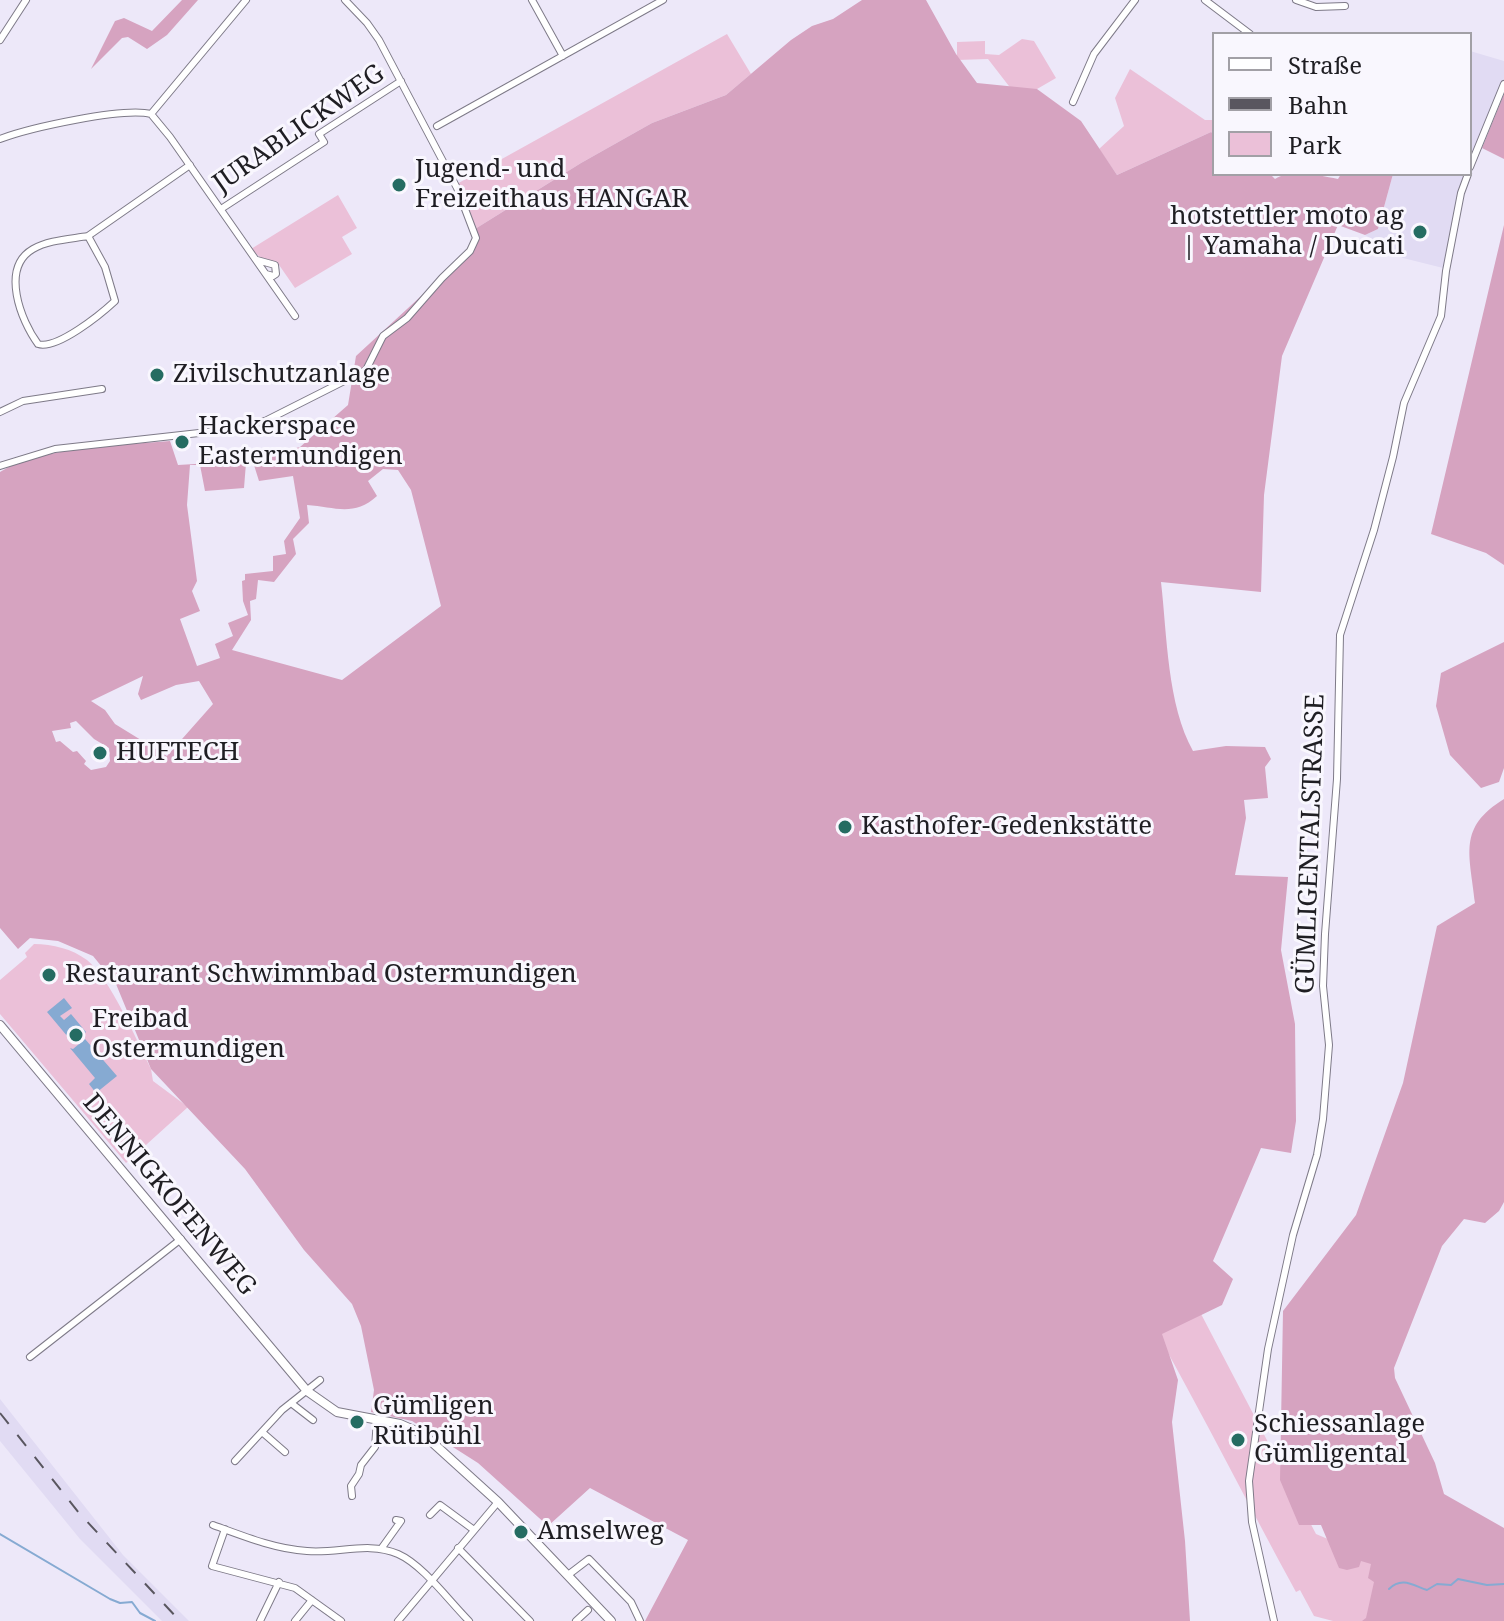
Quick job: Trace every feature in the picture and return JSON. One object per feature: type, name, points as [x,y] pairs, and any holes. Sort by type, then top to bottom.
[{"type":"street","points":[[0,40],[26,0]]},
{"type":"street","points":[[151,114],[246,0]]},
{"type":"street","points":[[0,466],[55,449],[226,430],[265,421],[366,370],[383,336],[407,318],[474,247],[475,229],[449,171],[372,31],[348,3],[360,0]]},
{"type":"street","points":[[532,0],[563,56]]},
{"type":"street","points":[[437,126],[663,0]]},
{"type":"street","points":[[1073,102],[1094,54],[1135,0]]},
{"type":"street","points":[[1205,0],[1247,32]]},
{"type":"street","points":[[1296,0],[1316,7],[1345,6]]},
{"type":"street","name":"JURABLICKWEG","points":[[221,209],[324,142],[319,134],[401,81]]},
{"type":"street","points":[[1472,162],[1504,84]]},
{"type":"street","points":[[0,139],[32,128],[134,112],[151,114],[295,316]]},
{"type":"street","points":[[88,236],[105,267],[115,301],[101,314],[51,345],[38,344],[15,292],[15,272],[22,258],[31,249],[88,236],[190,165]]},
{"type":"street","name":"GÜMLIGENTALSTRASSE","points":[[1274,1621],[1252,1522],[1249,1481],[1268,1349],[1293,1235],[1317,1155],[1323,1119],[1329,1045],[1323,986],[1324,947],[1337,793],[1340,635],[1386,486],[1404,403],[1441,316],[1446,271],[1467,176]]},
{"type":"street","points":[[257,260],[275,265],[276,274],[266,274]]},
{"type":"street","points":[[0,412],[23,401],[102,389]]},
{"type":"street","name":"DENNIGKOFENWEG","points":[[0,1025],[307,1391],[337,1412],[400,1424],[423,1434],[498,1502],[611,1621]]},
{"type":"street","points":[[30,1357],[181,1239]]},
{"type":"street","points":[[235,1461],[291,1403],[320,1380]]},
{"type":"street","points":[[291,1403],[313,1420]]},
{"type":"street","points":[[352,1496],[351,1486],[361,1465],[375,1447],[377,1420]]},
{"type":"street","points":[[262,1432],[285,1452]]},
{"type":"street","points":[[398,1621],[498,1502]]},
{"type":"street","points":[[430,1515],[440,1505],[474,1530]]},
{"type":"street","points":[[381,1549],[401,1521],[396,1520]]},
{"type":"street","points":[[213,1525],[277,1546],[305,1551],[381,1549],[405,1558],[469,1621]]},
{"type":"street","points":[[225,1529],[212,1566],[295,1588],[341,1621]]},
{"type":"street","points":[[458,1548],[530,1621]]},
{"type":"street","points":[[568,1575],[589,1559],[631,1602],[640,1621]]},
{"type":"street","points":[[260,1621],[279,1582]]},
{"type":"street","points":[[295,1621],[312,1600]]},
{"type":"street","points":[[576,1621],[588,1610]]},
{"type":"shaded area","points":[[182,0],[198,0],[167,35],[147,49],[128,37],[122,38],[91,69],[115,21],[124,18],[152,31]]},
{"type":"shaded area","points":[[862,0],[926,0],[956,54],[977,83],[1037,89],[1081,121],[1117,175],[1211,132],[1212,176],[1272,176],[1275,179],[1282,176],[1320,176],[1338,179],[1340,176],[1392,176],[1378,229],[1365,235],[1338,225],[1282,356],[1264,495],[1261,592],[1161,582],[1173,691],[1184,733],[1193,751],[1226,746],[1265,747],[1271,759],[1265,767],[1268,798],[1244,800],[1246,818],[1235,875],[1288,877],[1281,950],[1295,1024],[1296,1121],[1291,1153],[1261,1148],[1213,1261],[1233,1279],[1222,1305],[1162,1334],[1178,1380],[1172,1422],[1190,1621],[645,1621],[688,1540],[590,1488],[548,1526],[478,1463],[412,1421],[371,1412],[374,1390],[361,1326],[352,1304],[304,1250],[245,1169],[151,1069],[116,984],[93,956],[58,941],[30,938],[18,949],[0,928],[0,472],[59,452],[129,444],[170,441],[178,465],[245,461],[300,447],[348,405],[356,356],[470,251],[475,229],[652,123],[726,95],[812,26],[833,19]],"holes":[[[253,462],[259,481],[293,476],[300,518],[284,541],[286,554],[273,556],[273,571],[245,574],[242,581],[243,601],[248,615],[228,623],[233,636],[215,644],[220,658],[197,666],[180,619],[200,611],[192,591],[197,581],[187,505],[190,465],[200,465],[205,491],[244,488],[246,463]],[[383,469],[398,470],[411,490],[441,606],[342,680],[232,650],[251,620],[250,601],[256,599],[258,580],[274,582],[296,554],[293,539],[309,523],[307,505],[344,509],[360,507],[377,496],[368,481]],[[143,676],[138,694],[141,700],[176,685],[199,681],[213,704],[167,756],[115,724],[105,710],[91,701]],[[76,721],[94,739],[109,748],[110,761],[106,767],[91,770],[77,751],[73,752],[60,741],[56,742],[52,731],[71,728],[70,723]]]},
{"type":"shaded area","points":[[1472,52],[1504,61],[1504,78],[1472,153]]},
{"type":"shaded area","points":[[1504,94],[1504,159],[1482,148]]},
{"type":"shaded area","points":[[1392,176],[1463,176],[1443,268],[1403,258],[1365,235],[1378,229]]},
{"type":"shaded area","points":[[1504,225],[1504,565],[1486,553],[1431,534]]},
{"type":"shaded area","points":[[1504,642],[1504,768],[1499,782],[1481,788],[1450,755],[1436,706],[1441,673]]},
{"type":"shaded area","points":[[1504,799],[1504,1202],[1485,1223],[1464,1219],[1442,1246],[1394,1368],[1395,1378],[1435,1463],[1444,1494],[1504,1528],[1504,1621],[1362,1621],[1366,1618],[1374,1582],[1368,1578],[1371,1564],[1361,1561],[1359,1567],[1339,1568],[1321,1525],[1299,1525],[1280,1480],[1283,1311],[1356,1215],[1403,1083],[1437,926],[1475,903],[1470,856],[1473,832],[1489,810]]},
{"type":"shaded area","points":[[0,1399],[123,1555],[189,1621],[162,1621],[80,1539],[0,1441]]},
{"type":"green space","points":[[727,34],[751,74],[726,95],[652,123],[475,229],[455,185]]},
{"type":"green space","points":[[1022,39],[1034,41],[1056,78],[1025,96],[1012,90],[988,59],[957,60],[957,42],[985,41],[985,54],[999,55]]},
{"type":"green space","points":[[1130,69],[1205,120],[1212,120],[1212,133],[1117,175],[1099,149],[1124,126],[1115,98]]},
{"type":"green space","points":[[338,195],[357,228],[342,237],[352,254],[295,288],[277,262],[262,259],[251,249]]},
{"type":"green space","name":"Freibad Ostermundigen","points":[[34,944],[69,950],[96,969],[131,1027],[151,1069],[153,1081],[188,1107],[126,1163],[0,1014],[0,980],[27,957],[25,953]]},
{"type":"green space","name":"Schiessanlage Gümligental","points":[[1200,1312],[1316,1534],[1389,1565],[1369,1621],[1333,1621],[1314,1616],[1300,1590],[1296,1592],[1157,1333]]},
{"type":"water","points":[[64,998],[72,1008],[60,1016],[64,1020],[71,1014],[86,1032],[73,1043],[47,1012]]},
{"type":"water","points":[[85,1039],[117,1076],[96,1093],[89,1084],[95,1078],[70,1048],[73,1049]]},
{"type":"waterway","points":[[0,1534],[110,1599],[120,1603],[132,1602],[140,1613],[155,1621]]},
{"type":"waterway","points":[[1389,1589],[1403,1583],[1427,1590],[1437,1584],[1451,1585],[1458,1579],[1487,1585],[1504,1584]]},
{"type":"railway","points":[[0,1413],[79,1513],[180,1621]]},
{"type":"place","name":"Jugend- und Freizeithaus HANGAR","points":[[399,185]]},
{"type":"place","name":"hotstettler moto ag | Yamaha / Ducati","points":[[1420,232]]},
{"type":"place","name":"Zivilschutzanlage","points":[[157,375]]},
{"type":"place","name":"Hackerspace Eastermundigen","points":[[182,442]]},
{"type":"place","name":"HUFTECH","points":[[100,753]]},
{"type":"place","name":"Kasthofer-Gedenkstätte","points":[[845,827]]},
{"type":"place","name":"Restaurant Schwimmbad Ostermundigen","points":[[49,975]]},
{"type":"place","name":"Freibad Ostermundigen","points":[[76,1035]]},
{"type":"place","name":"Gümligen Rütibühl","points":[[357,1422]]},
{"type":"place","name":"Schiessanlage Gümligental","points":[[1238,1440]]},
{"type":"place","name":"Amselweg","points":[[521,1532]]}]
